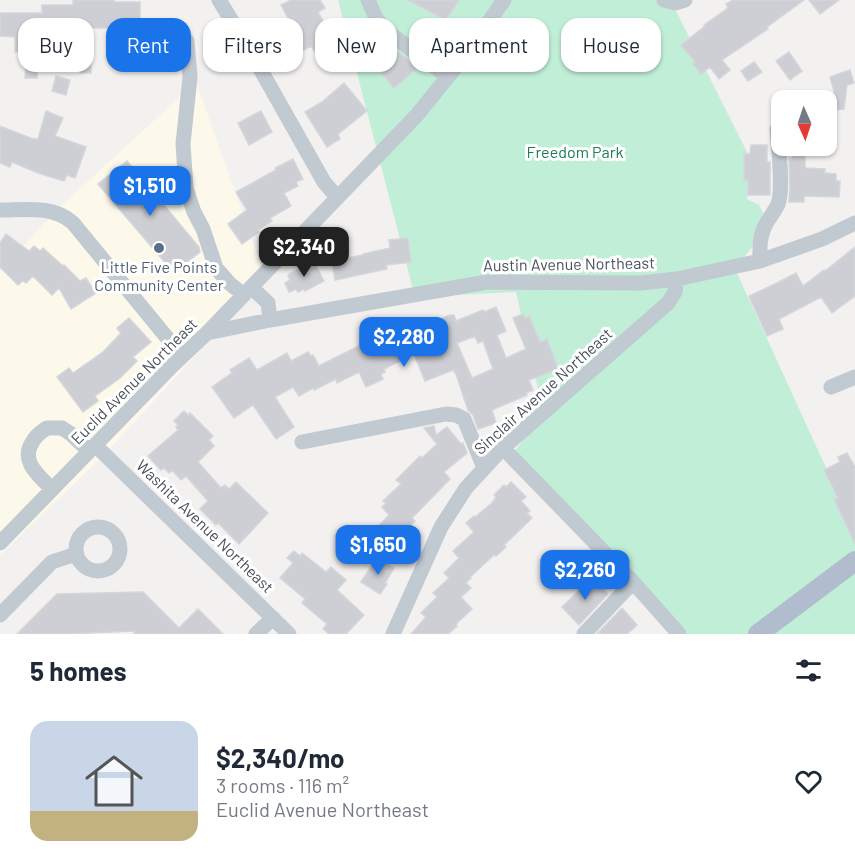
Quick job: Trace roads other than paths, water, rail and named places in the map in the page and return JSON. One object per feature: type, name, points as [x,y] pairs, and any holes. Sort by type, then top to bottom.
[{"type":"main road","points":[[758,634],[855,561]]},
{"type":"street","points":[[219,0],[324,182],[337,197]]},
{"type":"street","points":[[368,0],[384,29],[448,77]]},
{"type":"street","name":"Euclid Avenue Northeast","points":[[1,538],[207,333],[417,115],[473,46],[504,0]]},
{"type":"street","points":[[664,0],[675,3],[685,0]]},
{"type":"street","points":[[190,72],[183,144],[186,188],[216,268],[229,283],[268,303],[270,320]]},
{"type":"street","points":[[760,261],[760,240],[764,227],[778,204],[779,156]]},
{"type":"street","points":[[0,210],[56,212],[73,223],[182,356]]},
{"type":"street","name":"Austin Avenue Northeast","points":[[207,333],[486,282],[641,283],[677,279],[760,261],[822,239],[855,223]]},
{"type":"street","name":"Sinclair Avenue Northeast","points":[[393,634],[441,527],[466,488],[502,448],[668,303],[675,292],[677,279]]},
{"type":"street","points":[[831,387],[855,377]]},
{"type":"street","points":[[302,442],[446,414],[456,415],[464,419],[484,468]]},
{"type":"street","name":"Washita Avenue Northeast","points":[[52,489],[33,471],[28,450],[33,439],[47,428],[62,428],[92,448],[289,634]]},
{"type":"street","points":[[502,448],[633,582],[679,634]]},
{"type":"street","points":[[0,615],[52,561],[76,554]]},
{"type":"street","points":[[584,634],[633,582]]},
{"type":"street","points":[[256,634],[273,618]]},
{"type":"place","name":"Little Five Points Community Center","points":[[159,248]]},
{"type":"park label","name":"Freedom Park","points":[[575,152]]}]
